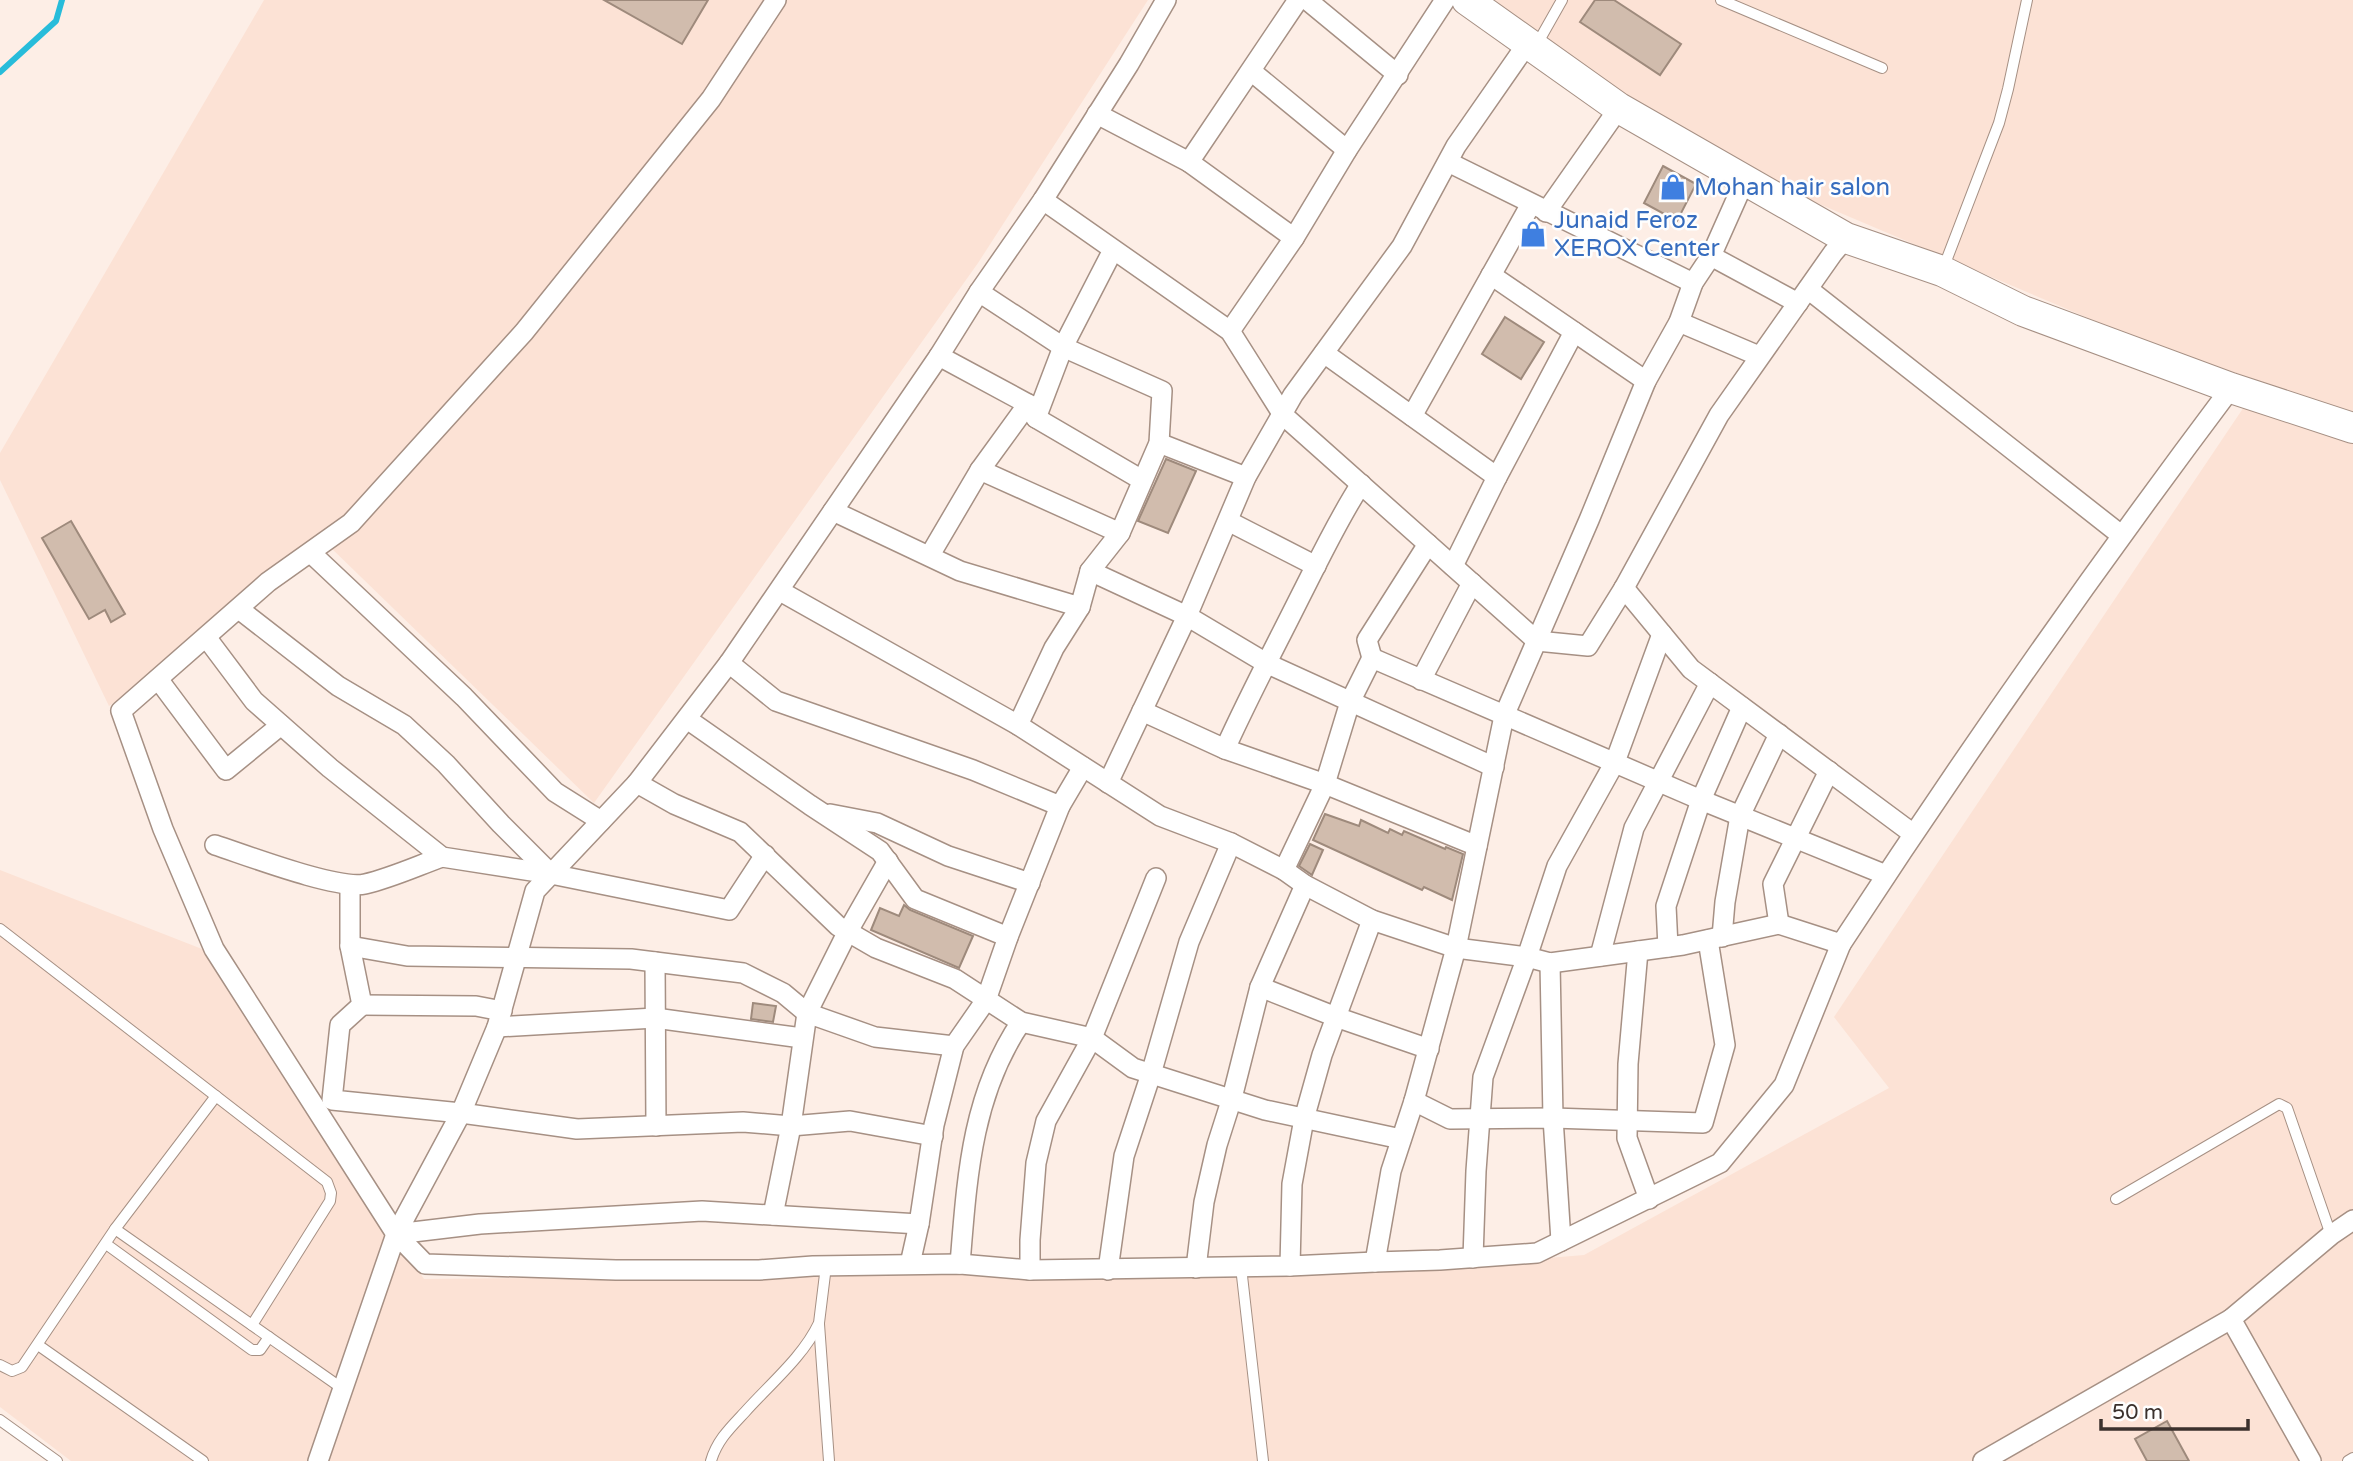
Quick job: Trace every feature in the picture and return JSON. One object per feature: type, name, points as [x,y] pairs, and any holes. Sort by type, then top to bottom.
[{"type":"main road","points":[[1467,0],[1619,108],[1846,239],[1942,271],[2023,311],[2231,388],[2353,428]]},
{"type":"street","points":[[776,0],[711,99],[524,332],[351,523],[268,582],[121,711],[163,829],[214,949],[396,1234],[425,1264],[616,1270],[759,1270],[960,1264],[1030,1270],[1108,1270],[1473,1258],[1537,1253],[1649,1199],[1720,1163],[1784,1085],[1841,944],[1912,833],[2121,535],[2231,388]]},
{"type":"street","points":[[318,1461],[396,1234],[461,1113],[500,1019],[535,891],[637,783],[729,663],[1043,200],[1166,0]]},
{"type":"street","points":[[1189,162],[1298,0]]},
{"type":"street","points":[[1307,0],[1398,75]]},
{"type":"street","points":[[1230,331],[1294,238],[1347,150],[1445,0]]},
{"type":"street","points":[[1108,783],[1187,616],[1247,477],[1293,395],[1402,246],[1469,126],[1530,47]]},
{"type":"street","points":[[1251,71],[1347,150]]},
{"type":"street","points":[[1412,416],[1491,275],[1539,208],[1619,108]]},
{"type":"street","points":[[1097,114],[1189,162],[1294,238]]},
{"type":"street","points":[[1448,162],[1693,283]]},
{"type":"street","points":[[1376,1262],[1391,1171],[1414,1101],[1456,948],[1504,716],[1646,381],[1679,322],[1693,283],[1711,256],[1744,182]]},
{"type":"street","points":[[1043,200],[1230,331],[1283,415],[1537,640],[1588,646],[1624,588],[1719,415],[1846,239]]},
{"type":"street","points":[[930,555],[979,470],[1032,411],[1112,250]]},
{"type":"street","points":[[1711,256],[1803,296],[2121,535]]},
{"type":"street","points":[[1491,275],[1646,381]]},
{"type":"street","points":[[979,292],[1063,347],[1162,391],[1158,443],[1120,533],[1090,571],[1080,607],[1054,648],[1018,725]]},
{"type":"street","points":[[1679,322],[1759,356]]},
{"type":"street","points":[[1453,566],[1574,332]]},
{"type":"street","points":[[1324,353],[1497,477]]},
{"type":"street","points":[[939,356],[1142,480]]},
{"type":"street","points":[[1158,443],[1247,477]]},
{"type":"street","points":[[979,470],[1120,533]]},
{"type":"street","points":[[1225,749],[1266,663],[1361,484]]},
{"type":"street","points":[[833,511],[960,571],[1080,607]]},
{"type":"street","points":[[1228,521],[1316,566]]},
{"type":"street","points":[[1283,870],[1325,784],[1350,702],[1372,658],[1367,639],[1428,544]]},
{"type":"street","points":[[311,553],[464,697],[555,792],[601,821]]},
{"type":"street","points":[[1090,571],[1187,616],[1266,663],[1494,767]]},
{"type":"street","points":[[1422,680],[1472,583]]},
{"type":"street","points":[[1624,588],[1691,668],[1912,833]]},
{"type":"street","points":[[779,591],[1018,725],[1160,816],[1231,844],[1372,920],[1456,948],[1527,957],[1550,963],[1668,947],[1779,924],[1841,944]]},
{"type":"street","points":[[239,609],[338,687],[404,725],[446,764],[551,874]]},
{"type":"street","points":[[1473,1258],[1483,1077],[1557,866],[1615,762],[1662,634]]},
{"type":"street","points":[[206,637],[254,701],[330,768],[442,857]]},
{"type":"street","points":[[1372,658],[1701,800],[1886,875]]},
{"type":"street","points":[[729,663],[776,701],[973,769],[1060,806]]},
{"type":"street","points":[[158,679],[226,770],[281,725]]},
{"type":"street","points":[[1600,956],[1634,828],[1710,683]]},
{"type":"street","points":[[1668,947],[1666,906],[1701,800],[1742,707]]},
{"type":"street","points":[[1142,711],[1225,749],[1325,784],[1477,846]]},
{"type":"street","points":[[687,719],[880,851],[915,899],[1008,937]]},
{"type":"street","points":[[1414,1101],[1450,1119],[1553,1118],[1703,1123],[1726,1045],[1715,938],[1726,902],[1740,816],[1779,734]]},
{"type":"street","points":[[910,1264],[933,1136],[954,1046],[986,1000],[1060,806],[1083,767]]},
{"type":"street","points":[[1779,924],[1773,884],[1829,771]]},
{"type":"street","points":[[637,783],[674,804],[740,832],[838,926],[876,948],[955,979],[1021,1022],[1091,1038],[1133,1068],[1265,1110],[1401,1139]]},
{"type":"street","points":[[820,811],[877,823],[948,856],[1030,883]]},
{"type":"street","points":[[1108,1270],[1124,1156],[1189,942],[1231,844]]},
{"type":"street","points":[[215,845],[350,885],[365,884],[442,857],[551,874],[729,910],[765,855]]},
{"type":"street","points":[[773,1215],[791,1126],[807,1013],[888,861]]},
{"type":"street","points":[[1030,1270],[1036,1163],[1046,1121],[1091,1038],[1156,878]]},
{"type":"street","points":[[350,885],[350,946],[362,1005]]},
{"type":"street","points":[[1196,1268],[1204,1202],[1260,987],[1304,885]]},
{"type":"street","points":[[1290,1266],[1292,1184],[1304,1119],[1322,1055],[1372,920]]},
{"type":"street","points":[[350,946],[407,956],[631,958],[743,973],[783,993],[807,1013],[875,1037],[954,1046]]},
{"type":"street","points":[[1638,951],[1628,1064],[1627,1138],[1649,1199]]},
{"type":"street","points":[[655,962],[656,1126]]},
{"type":"street","points":[[1550,963],[1553,1118],[1561,1241]]},
{"type":"street","points":[[1260,987],[1429,1049]]},
{"type":"street","points":[[802,1038],[656,1018],[500,1019],[477,1006],[362,1005],[340,1025],[332,1100],[461,1113],[577,1129],[743,1122],[791,1126],[850,1121],[933,1136]]},
{"type":"street","points":[[960,1264],[968,1165],[981,1107],[1007,1042],[1021,1022]]},
{"type":"street","points":[[396,1234],[480,1224],[702,1211],[919,1224]]},
{"type":"street","points":[[1983,1461],[2231,1319],[2331,1235],[2353,1220]]},
{"type":"street","points":[[2231,1319],[2311,1461]]},
{"type":"lane","points":[[1530,47],[1562,0]]},
{"type":"lane","points":[[1721,0],[1882,68]]},
{"type":"lane","points":[[1942,271],[1999,123],[2026,0]]},
{"type":"lane","points":[[0,929],[330,1186],[330,1200],[252,1325]]},
{"type":"lane","points":[[0,1365],[7,1370],[22,1367],[115,1229],[216,1096]]},
{"type":"lane","points":[[2116,1199],[2279,1104],[2287,1108],[2331,1235]]},
{"type":"lane","points":[[115,1229],[342,1389]]},
{"type":"lane","points":[[106,1244],[252,1350],[260,1350],[269,1337]]},
{"type":"lane","points":[[825,1266],[819,1323],[829,1461]]},
{"type":"lane","points":[[1241,1267],[1263,1461]]},
{"type":"lane","points":[[711,1461],[722,1437],[803,1349],[819,1323]]},
{"type":"lane","points":[[38,1345],[203,1461]]},
{"type":"lane","points":[[0,1420],[57,1461]]},
{"type":"lane","points":[[2348,1461],[2353,1458]]},
{"type":"shaded area","points":[[264,0],[1148,0],[978,263],[594,803],[329,546],[109,706],[0,480],[0,453]]},
{"type":"shaded area","points":[[1485,0],[2353,0],[2353,1461],[71,1461],[0,1407],[0,870],[202,949],[424,1279],[1408,1270],[1584,1255],[1889,1088],[1834,1017],[2256,389],[1720,162]]},
{"type":"building","points":[[604,0],[708,0],[682,44]]},
{"type":"building","points":[[1595,0],[1614,0],[1681,44],[1660,75],[1580,22]]},
{"type":"building","points":[[1663,166],[1696,184],[1677,221],[1644,203]]},
{"type":"building","points":[[1505,317],[1544,342],[1521,379],[1482,354]]},
{"type":"building","points":[[1166,459],[1196,471],[1168,533],[1138,521]]},
{"type":"building","points":[[71,521],[125,614],[111,622],[105,610],[89,619],[42,538]]},
{"type":"building","points":[[1325,814],[1359,826],[1361,820],[1388,833],[1390,829],[1402,835],[1404,831],[1463,854],[1452,900],[1424,887],[1422,890],[1313,840]]},
{"type":"building","points":[[1310,844],[1323,850],[1312,875],[1299,866]]},
{"type":"building","points":[[904,905],[910,910],[973,936],[959,968],[871,930],[880,908],[899,916]]},
{"type":"building","points":[[753,1003],[776,1006],[773,1022],[751,1019]]},
{"type":"building","points":[[2167,1421],[2189,1461],[2147,1461],[2135,1439]]},
{"type":"waterway","points":[[0,72],[56,21],[62,0]]},
{"type":"place","name":"Mohan hair salon","points":[[1673,187]]},
{"type":"place","name":"Junaid Feroz XEROX Center","points":[[1533,234]]}]
